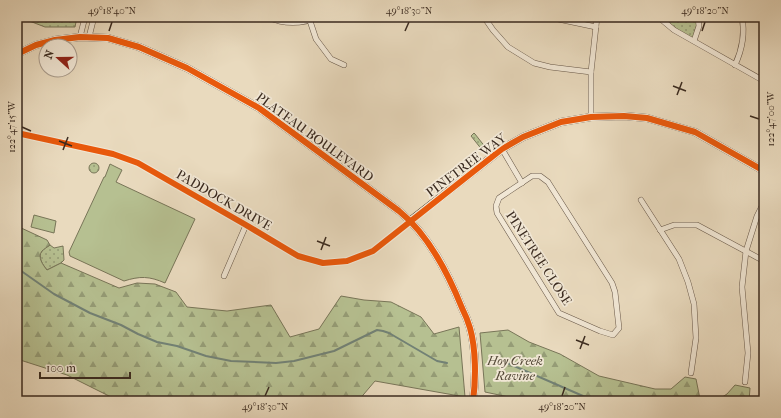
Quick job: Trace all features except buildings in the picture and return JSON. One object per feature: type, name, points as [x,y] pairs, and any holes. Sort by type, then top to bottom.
[{"type":"street","points":[[80,37],[85,17]]},
{"type":"street","points":[[89,37],[94,17]]},
{"type":"street","points":[[268,17],[273,20],[294,23],[310,21],[319,17]]},
{"type":"street","points":[[484,17],[508,47],[534,62],[550,67],[591,72]]},
{"type":"street","points":[[554,17],[596,27]]},
{"type":"street","points":[[591,117],[591,72],[597,17]]},
{"type":"street","points":[[660,17],[674,30],[764,81]]},
{"type":"street","points":[[694,41],[699,26],[698,17]]},
{"type":"street","points":[[735,65],[739,56],[743,35],[742,17]]},
{"type":"street","points":[[310,21],[316,39],[331,59],[344,65]]},
{"type":"street","name":"PLATEAU BOULEVARD","points":[[17,54],[36,45],[55,40],[80,37],[108,38],[139,47],[187,68],[260,108],[399,211],[410,221],[432,248],[455,290],[470,328],[473,343],[475,370],[473,401]]},
{"type":"street","name":"PINETREE WAY","points":[[410,221],[502,149],[523,136],[561,122],[591,117],[624,116],[647,118],[695,132],[764,171]]},
{"type":"street","name":"PADDOCK DRIVE","points":[[17,132],[113,154],[138,163],[298,256],[323,263],[347,261],[373,251],[410,221]]},
{"type":"street","points":[[502,149],[522,183]]},
{"type":"street","name":"PINETREE CLOSE","points":[[532,176],[540,176],[548,182],[612,283],[615,292],[619,328],[613,335],[600,331],[559,313],[497,212],[496,206],[500,198],[522,183],[532,176]]},
{"type":"street","points":[[641,200],[679,259],[688,282],[694,304],[696,338],[691,373]]},
{"type":"street","points":[[745,382],[748,353],[742,287],[746,251],[757,216],[764,202]]},
{"type":"street","points":[[224,276],[246,225]]},
{"type":"street","points":[[660,230],[674,225],[697,225],[764,261]]},
{"type":"green space","points":[[19,17],[77,17],[75,27],[45,27]]},
{"type":"green space","points":[[660,17],[698,17],[694,41]]},
{"type":"green space","points":[[474,133],[486,148],[485,152],[471,136]]},
{"type":"green space","points":[[92,163],[96,163],[99,168],[96,173],[92,173],[89,170],[89,166]]},
{"type":"green space","points":[[110,164],[122,170],[116,182],[195,219],[165,283],[154,279],[144,278],[135,278],[124,281],[70,256],[69,252]]},
{"type":"green space","points":[[34,215],[56,221],[54,233],[31,227]]},
{"type":"green space","points":[[17,226],[47,240],[50,245],[42,251],[40,256],[41,261],[47,270],[61,263],[119,288],[137,283],[155,284],[176,292],[187,307],[227,311],[271,305],[290,337],[319,329],[341,296],[364,300],[391,302],[421,317],[434,334],[459,327],[465,397],[375,381],[358,401],[151,401],[143,398],[115,399],[67,375],[17,359]]},
{"type":"green space","points":[[50,245],[54,248],[63,246],[64,260],[47,270],[41,261],[40,256],[42,251]]},
{"type":"green space","name":"Hoy Creek Ravine","points":[[508,330],[529,342],[560,354],[599,376],[655,389],[671,389],[685,377],[696,379],[700,399],[710,401],[525,401],[485,392],[480,333]]},
{"type":"green space","points":[[735,385],[750,388],[749,401],[716,401],[727,394]]},
{"type":"waterway","points":[[17,268],[54,294],[90,313],[121,325],[157,342],[177,346],[206,356],[231,361],[276,363],[294,361],[334,351],[377,330],[389,333],[437,361],[447,363]]},
{"type":"waterway","points":[[505,362],[583,396],[599,401]]},
{"type":"cycle path","points":[[17,54],[36,45],[55,40],[80,37],[108,38],[139,47],[187,68],[259,108],[399,211],[420,231],[436,255],[444,268],[467,320],[472,336],[474,355],[475,383],[473,401]]},
{"type":"cycle path","points":[[17,133],[113,154],[138,163],[298,256],[323,263],[347,261],[373,251],[502,149],[523,137],[561,122],[591,117],[624,116],[647,118],[695,132],[764,171]]}]
